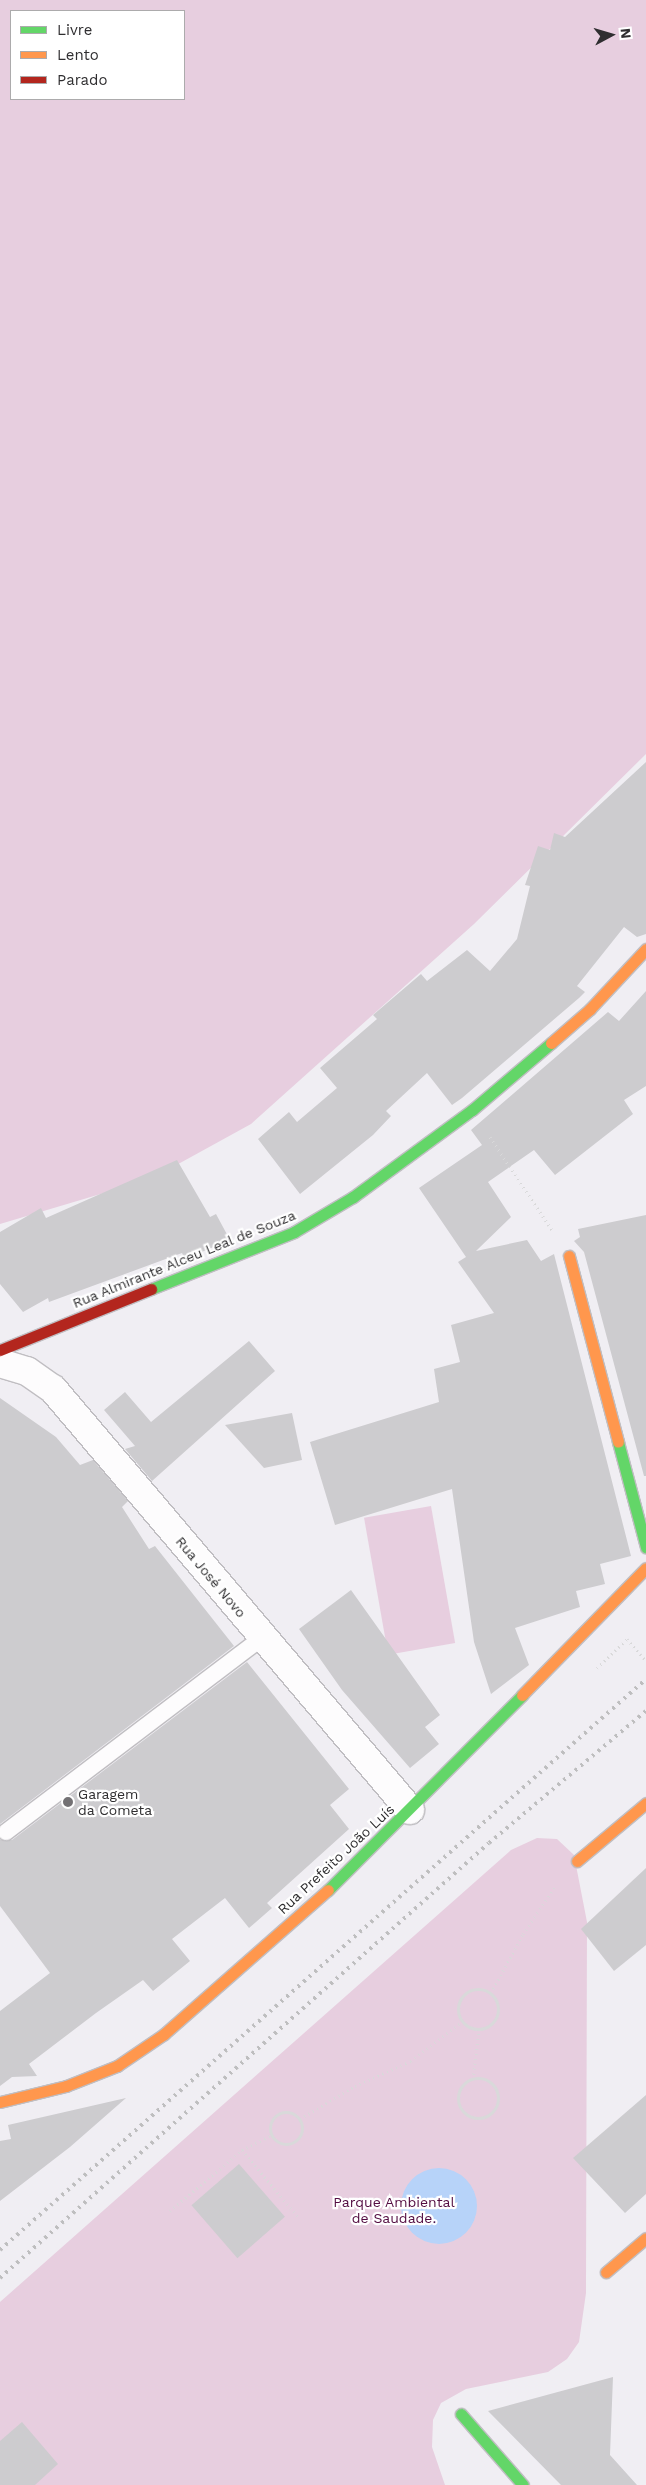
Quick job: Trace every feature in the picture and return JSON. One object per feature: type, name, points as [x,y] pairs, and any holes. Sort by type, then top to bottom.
[{"type":"street","name":"Rua Almirante Alceu Leal de Souza","points":[[0,1350],[294,1232],[353,1197],[472,1110],[590,1009],[646,949]]},
{"type":"street","points":[[569,1256],[646,1547]]},
{"type":"street","name":"Rua José Novo","points":[[0,1363],[27,1371],[52,1389],[410,1810]]},
{"type":"street","name":"Rua Prefeito João Luís","points":[[0,2102],[66,2086],[117,2066],[164,2034],[355,1866],[646,1568]]},
{"type":"street","points":[[576,1861],[646,1802]]},
{"type":"street","points":[[606,2272],[646,2238]]},
{"type":"street","points":[[461,2414],[523,2485]]},
{"type":"lane","points":[[6,1832],[262,1638]]},
{"type":"path","points":[[472,1110],[569,1256]]},
{"type":"path","points":[[491,1993],[474,1988],[463,1995],[457,2009],[462,2022],[479,2030],[492,2025],[498,2014],[491,1993],[534,1916],[576,1861]]},
{"type":"path","points":[[300,2119],[354,2086],[411,2061],[462,2022]]},
{"type":"path","points":[[473,2079],[479,2030]]},
{"type":"path","points":[[473,2079],[489,2082],[498,2098],[493,2112],[480,2118],[464,2113],[458,2100],[463,2084],[473,2079]]},
{"type":"path","points":[[291,2112],[300,2119],[303,2128],[296,2142],[285,2144],[272,2135],[276,2115],[291,2112]]},
{"type":"path","points":[[170,2211],[242,2150],[272,2135]]},
{"type":"path","points":[[242,2150],[299,2218]]},
{"type":"green space","points":[[0,0],[646,0],[646,754],[474,924],[251,1124],[151,1179],[0,1224]]},
{"type":"green space","points":[[431,1506],[455,1643],[388,1655],[364,1518]]},
{"type":"green space","name":"Parque Ambiental de Saudade.","points":[[537,1838],[557,1839],[574,1855],[587,1922],[586,2293],[579,2342],[567,2359],[548,2372],[466,2389],[441,2403],[433,2420],[432,2447],[445,2485],[4,2485],[0,2480],[0,2302],[511,1850]]},
{"type":"water","points":[[439,2168],[454,2171],[466,2179],[474,2191],[477,2206],[474,2221],[466,2233],[454,2241],[439,2244],[424,2241],[412,2233],[404,2221],[401,2206],[404,2191],[412,2179],[424,2171]]},
{"type":"building","points":[[646,762],[646,934],[637,937],[624,927],[577,986],[585,992],[462,1098],[452,1105],[427,1073],[386,1111],[391,1116],[373,1135],[300,1194],[258,1139],[289,1112],[297,1122],[337,1088],[320,1068],[377,1019],[373,1015],[421,974],[427,981],[467,950],[490,971],[517,939],[530,886],[525,885],[538,846],[550,850],[554,833],[565,837]]},
{"type":"building","points":[[646,991],[646,1086],[624,1100],[633,1114],[555,1175],[534,1150],[488,1182],[511,1217],[476,1251],[527,1240],[541,1261],[554,1254],[631,1556],[600,1564],[605,1584],[576,1591],[580,1607],[515,1628],[529,1665],[491,1694],[474,1642],[452,1489],[335,1525],[310,1442],[439,1402],[434,1369],[460,1362],[451,1325],[494,1313],[458,1262],[466,1257],[419,1188],[482,1145],[471,1130],[608,1012],[619,1021]]},
{"type":"building","points":[[177,1160],[210,1217],[216,1214],[230,1240],[185,1259],[182,1253],[49,1302],[48,1298],[23,1312],[0,1284],[0,1232],[41,1208],[46,1218]]},
{"type":"building","points":[[646,1215],[646,1476],[644,1476],[584,1252],[574,1241],[580,1237],[578,1229]]},
{"type":"building","points":[[249,1341],[275,1371],[152,1481],[125,1449],[135,1446],[104,1410],[125,1392],[151,1422]]},
{"type":"building","name":"Garagem da Cometa","points":[[0,1398],[56,1437],[80,1465],[93,1460],[128,1501],[122,1507],[149,1549],[155,1546],[234,1646],[0,1824]]},
{"type":"building","points":[[292,1413],[302,1460],[264,1468],[225,1425]]},
{"type":"building","points":[[351,1590],[440,1715],[425,1727],[439,1744],[410,1768],[342,1690],[299,1629]]},
{"type":"building","points":[[247,1662],[349,1789],[330,1805],[349,1829],[267,1903],[272,1908],[249,1928],[225,1898],[172,1939],[190,1961],[153,1991],[143,1980],[96,2013],[29,2064],[37,2076],[12,2077],[0,2086],[0,2011],[50,1973],[0,1906],[0,1840],[12,1840]]},
{"type":"building","points":[[646,1868],[646,1945],[614,1971],[581,1929]]},
{"type":"building","points":[[646,2095],[646,2194],[625,2213],[573,2158]]},
{"type":"building","points":[[126,2098],[70,2147],[0,2201],[0,2141],[11,2139],[8,2125]]},
{"type":"building","points":[[239,2164],[285,2217],[237,2258],[191,2205]]},
{"type":"building","points":[[613,2377],[610,2455],[637,2485],[561,2485],[488,2411]]},
{"type":"building","points":[[22,2422],[58,2464],[35,2485],[0,2485],[0,2441]]},
{"type":"railway","points":[[0,2250],[646,1679]]},
{"type":"railway","points":[[0,2278],[489,1843],[646,1711]]},
{"type":"traffic: fast","points":[[151,1289],[294,1232],[353,1197],[472,1110],[551,1043]]},
{"type":"traffic: fast","points":[[618,1442],[646,1547]]},
{"type":"traffic: fast","points":[[328,1890],[522,1695]]},
{"type":"traffic: fast","points":[[461,2414],[523,2485]]},
{"type":"traffic: slow","points":[[551,1043],[590,1009],[646,949]]},
{"type":"traffic: slow","points":[[569,1256],[618,1442]]},
{"type":"traffic: slow","points":[[522,1695],[646,1568]]},
{"type":"traffic: slow","points":[[577,1861],[646,1803]]},
{"type":"traffic: slow","points":[[0,2102],[66,2086],[117,2066],[164,2034],[328,1890]]},
{"type":"traffic: slow","points":[[606,2272],[646,2238]]},
{"type":"traffic: jam","points":[[0,1350],[151,1289]]},
{"type":"place","name":"Garagem da Cometa","points":[[68,1802]]}]
